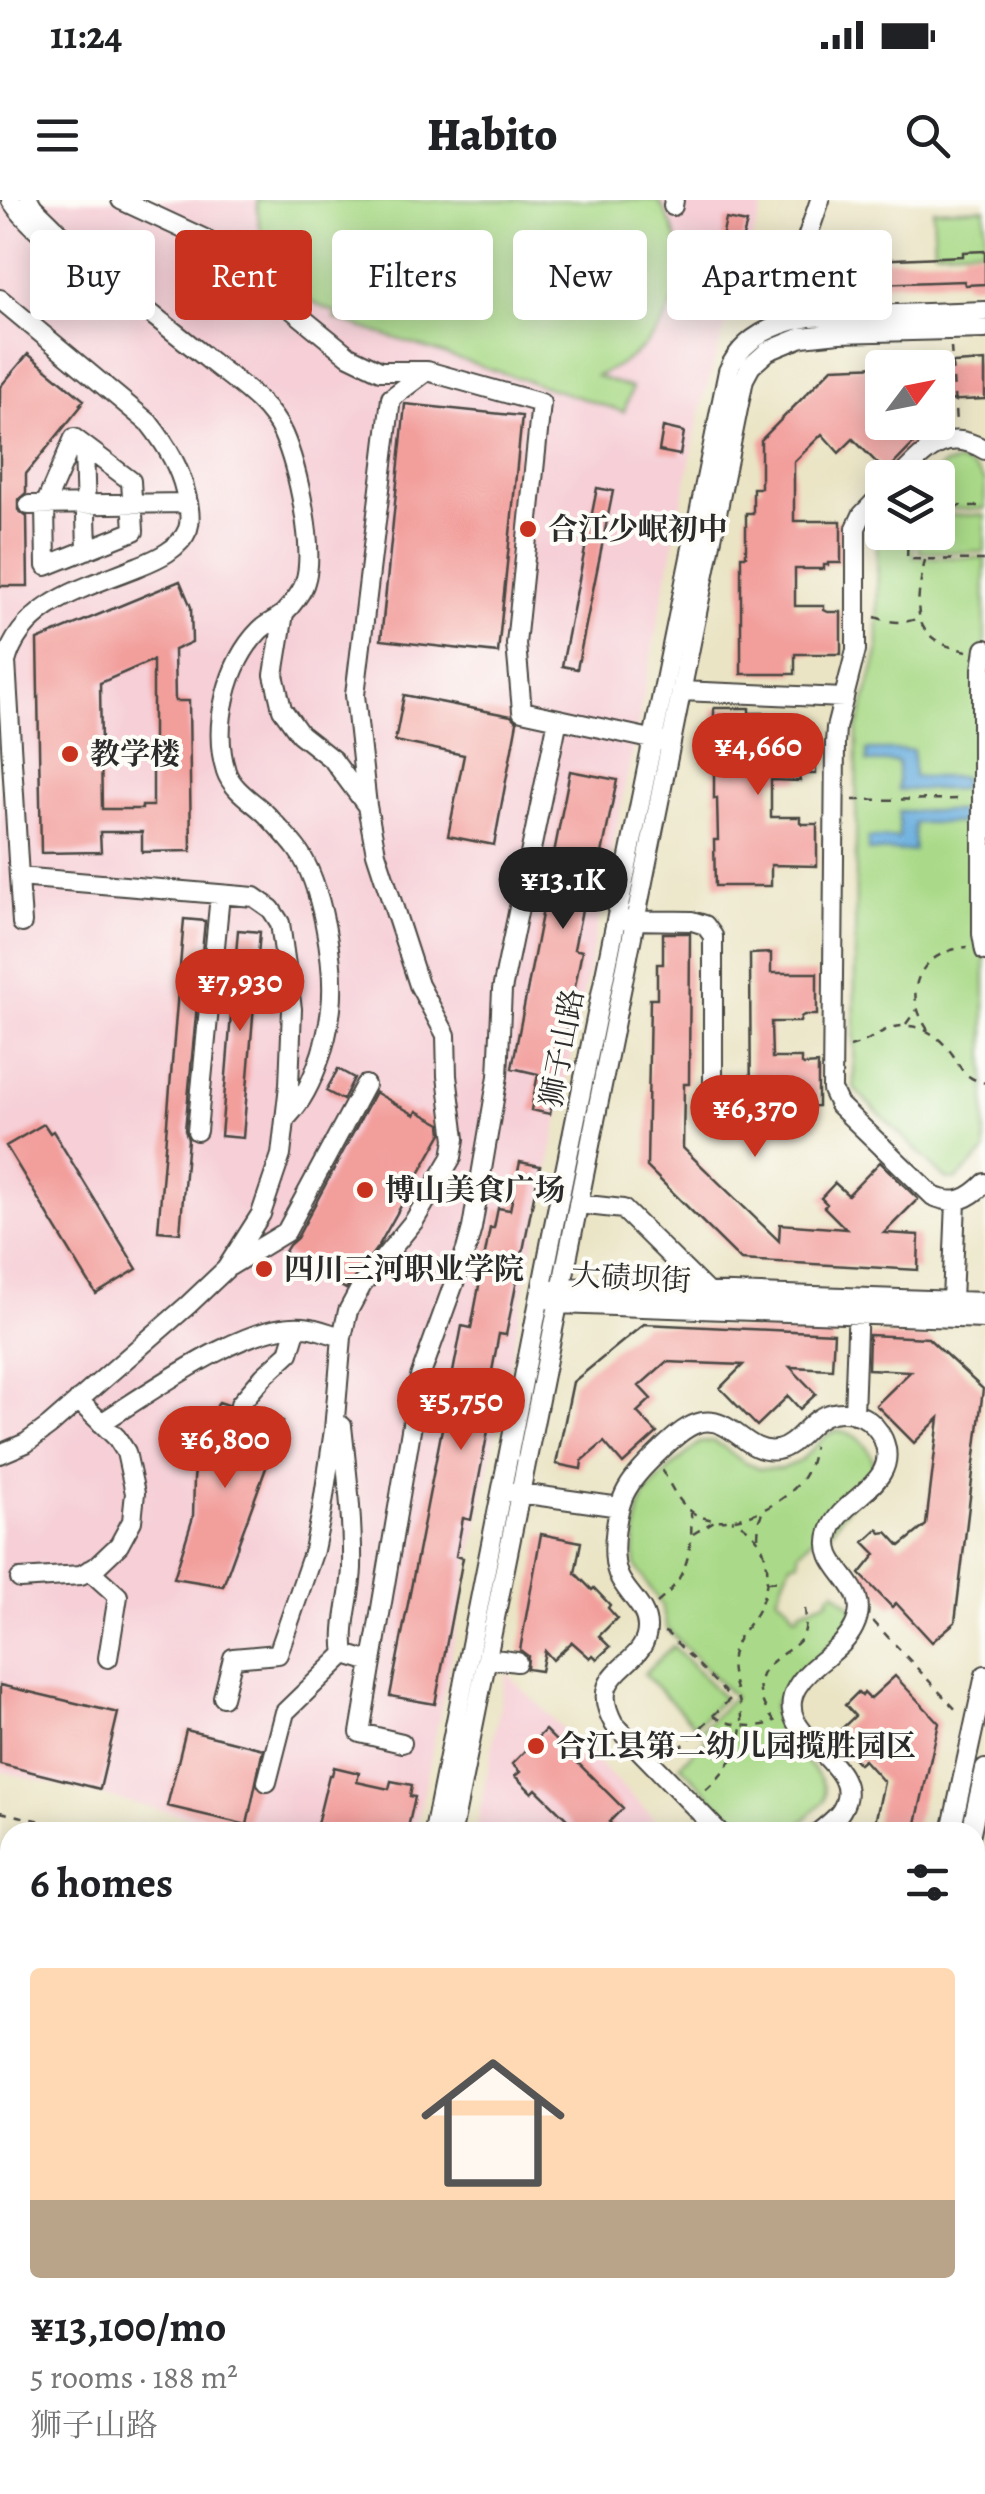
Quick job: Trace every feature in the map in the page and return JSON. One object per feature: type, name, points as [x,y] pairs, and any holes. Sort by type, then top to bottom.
[{"type":"street","points":[[11,200],[39,230]]},
{"type":"street","points":[[29,200],[57,230]]},
{"type":"street","points":[[121,200],[206,239],[350,356],[380,372],[427,371],[541,403],[516,644],[522,712],[661,742]]},
{"type":"street","points":[[777,326],[820,200]]},
{"type":"street","points":[[0,299],[149,422],[169,450],[188,502],[188,528],[172,549],[46,607],[28,622],[10,650],[6,662],[22,924]]},
{"type":"street","name":"狮子山路","points":[[892,315],[985,311]]},
{"type":"street","points":[[155,316],[274,416],[285,438],[304,506],[308,558],[305,584],[284,613],[261,629],[242,652],[226,693],[220,724],[226,773],[298,851],[315,884],[330,963],[332,1008],[326,1035],[298,1107],[286,1118]]},
{"type":"street","name":"狮子山路","points":[[436,1822],[554,1295],[728,372],[744,346],[794,320]]},
{"type":"street","name":"狮子山路","points":[[661,742],[680,691],[747,372],[768,351],[802,337],[985,329]]},
{"type":"street","points":[[224,1697],[233,1658],[278,1654],[314,1550],[348,1311],[362,1285],[414,1221],[452,1157],[455,1139],[446,1035],[419,985],[376,852],[355,695],[391,398],[427,371]]},
{"type":"street","points":[[74,438],[84,446],[131,481],[134,531],[46,566],[37,505],[74,438]]},
{"type":"street","points":[[918,460],[933,446],[957,440],[985,450]]},
{"type":"street","points":[[84,446],[87,550]]},
{"type":"street","points":[[37,505],[188,502]]},
{"type":"street","points":[[865,512],[856,528],[856,650],[836,728],[832,1090],[839,1105],[940,1200],[956,1201],[974,1194],[985,1183]]},
{"type":"street","points":[[284,613],[274,675],[282,709],[300,734],[333,760],[367,806]]},
{"type":"street","points":[[984,651],[984,948]]},
{"type":"street","points":[[680,691],[844,698]]},
{"type":"street","points":[[402,1743],[360,1733],[420,1376],[472,1228],[498,1076],[502,990],[558,719]]},
{"type":"street","points":[[19,876],[254,897],[271,909],[280,922],[292,1009],[282,1155],[261,1214],[226,1269]]},
{"type":"street","points":[[197,1131],[220,894]]},
{"type":"street","points":[[625,920],[692,920],[704,925],[713,936],[713,1112]]},
{"type":"street","name":"狮子山路","points":[[554,1295],[578,1204],[625,920]]},
{"type":"street","points":[[0,1454],[26,1443],[226,1269],[286,1232],[365,1085]]},
{"type":"street","points":[[952,1301],[956,1201]]},
{"type":"street","points":[[578,1204],[623,1209],[707,1292]]},
{"type":"street","name":"大碛坝街","points":[[554,1295],[707,1292],[985,1318]]},
{"type":"street","name":"大碛坝街","points":[[554,1295],[858,1306],[985,1302]]},
{"type":"street","points":[[854,1414],[858,1306]]},
{"type":"street","points":[[102,1424],[186,1370],[244,1339],[283,1327],[306,1326],[342,1337]]},
{"type":"street","points":[[240,1404],[289,1353],[297,1327]]},
{"type":"street","points":[[338,1386],[352,1572],[342,1635],[345,1654]]},
{"type":"street","points":[[20,1579],[81,1575],[119,1545],[132,1522],[135,1493],[126,1452],[78,1400]]},
{"type":"street","points":[[709,1822],[614,1724],[606,1704],[608,1682],[643,1644],[645,1619],[617,1572],[620,1507],[628,1487],[690,1425],[718,1422],[752,1446],[777,1450],[817,1419],[836,1412],[866,1418],[879,1432],[886,1458],[881,1475],[836,1520],[828,1536],[833,1562],[852,1583],[859,1605],[858,1618],[852,1632],[802,1680],[792,1701],[798,1726],[844,1782],[846,1798],[830,1822]]},
{"type":"street","points":[[511,1492],[620,1507]]},
{"type":"street","name":"狮子山路","points":[[454,1822],[487,1658],[511,1492]]},
{"type":"street","points":[[89,1570],[118,1596],[108,1658]]},
{"type":"street","points":[[345,1654],[371,1662]]},
{"type":"street","points":[[268,1782],[285,1712],[345,1654]]},
{"type":"street","points":[[487,1658],[517,1662]]},
{"type":"street","points":[[953,1822],[985,1675]]},
{"type":"street","points":[[973,1822],[985,1770]]},
{"type":"path","points":[[950,329],[957,440]]},
{"type":"path","points":[[955,506],[985,506]]},
{"type":"path","points":[[908,550],[908,559],[985,560]]},
{"type":"path","points":[[925,560],[917,603],[918,618],[928,635],[959,649],[984,651]]},
{"type":"path","points":[[856,611],[894,622],[918,618]]},
{"type":"path","points":[[834,801],[982,799]]},
{"type":"path","points":[[984,948],[945,951],[932,959],[922,970],[916,988],[916,1009],[962,1070],[985,1082]]},
{"type":"path","points":[[905,1025],[916,1009]]},
{"type":"path","points":[[832,1048],[858,1046],[890,1028],[905,1025],[930,1032]]},
{"type":"path","points":[[658,1453],[672,1489],[690,1512],[700,1517],[732,1520],[767,1507],[800,1482],[811,1465],[817,1419]]},
{"type":"path","points":[[758,1540],[759,1520],[767,1507]]},
{"type":"path","points":[[658,1770],[731,1698],[667,1633],[645,1619],[684,1571],[692,1536],[690,1512]]},
{"type":"path","points":[[692,1536],[718,1520]]},
{"type":"path","points":[[691,1804],[725,1770],[738,1747],[742,1709],[733,1684],[732,1656],[737,1640],[756,1613],[766,1582],[768,1564],[758,1540],[745,1526],[732,1520]]},
{"type":"path","points":[[766,1582],[784,1582]]},
{"type":"path","points":[[859,1605],[974,1729]]},
{"type":"path","points":[[712,1716],[726,1724],[742,1726],[775,1722],[760,1698],[760,1686],[769,1665],[802,1638],[805,1609]]},
{"type":"path","points":[[0,1812],[46,1822]]},
{"type":"shaded area","name":"四川三河职业学院","points":[[0,200],[765,200],[756,230],[667,230],[667,320],[728,320],[702,402],[418,1822],[211,1822],[0,1771]]},
{"type":"shaded area","name":"合江县第二幼儿园揽胜园区","points":[[506,1673],[654,1818],[650,1822],[478,1822]]},
{"type":"green space","points":[[257,200],[658,200],[673,230],[667,230],[667,314],[644,346],[596,376],[632,388],[624,412],[338,320],[493,320],[493,230],[332,230],[332,311],[312,301],[312,230],[261,230]]},
{"type":"green space","points":[[985,208],[985,248],[935,250],[933,210]]},
{"type":"green space","points":[[955,463],[973,468],[985,481],[985,509],[955,509]]},
{"type":"green space","points":[[955,515],[985,515],[985,552],[919,552],[955,550]]},
{"type":"green space","points":[[877,550],[914,550],[914,557],[985,558],[985,1152],[956,1180],[942,1175],[854,1086],[857,731],[878,652]]},
{"type":"green space","points":[[846,1432],[864,1444],[875,1471],[823,1541],[817,1534],[799,1552],[799,1561],[791,1563],[777,1597],[795,1616],[829,1600],[835,1591],[854,1609],[851,1623],[774,1704],[782,1733],[820,1779],[825,1789],[824,1801],[802,1822],[736,1822],[680,1765],[707,1739],[700,1731],[734,1697],[667,1629],[662,1606],[636,1566],[639,1511],[644,1497],[662,1476],[699,1443],[713,1441],[759,1469],[781,1469],[799,1462],[827,1435]]},
{"type":"green space","points":[[673,1646],[724,1698],[695,1726],[644,1674]]},
{"type":"water","points":[[867,750],[913,750],[914,777],[963,777],[963,789],[898,790],[898,762],[867,762]]},
{"type":"water","points":[[899,811],[963,811],[964,823],[914,823],[914,851],[868,851],[868,838],[899,838]]},
{"type":"building","points":[[726,219],[747,223],[745,230],[724,230]]},
{"type":"building","points":[[985,251],[985,284],[892,283],[892,259],[963,256],[963,252]]},
{"type":"building","points":[[28,354],[84,400],[26,474],[26,493],[18,500],[18,510],[27,517],[28,586],[0,586],[0,387]]},
{"type":"building","points":[[985,361],[985,399],[955,400],[955,363]]},
{"type":"building","points":[[865,367],[865,440],[917,440],[898,460],[874,460],[853,439],[839,453],[822,434],[794,462],[794,521],[841,521],[841,563],[828,563],[824,569],[795,569],[795,606],[824,606],[828,612],[841,612],[841,654],[795,654],[795,674],[741,674],[741,556],[746,556],[746,513],[753,513],[753,488],[761,488],[761,440],[832,368]]},
{"type":"building","points":[[405,404],[522,416],[498,653],[381,640]]},
{"type":"building","points":[[663,427],[684,432],[680,455],[659,451]]},
{"type":"building","points":[[597,488],[613,491],[577,669],[562,666]]},
{"type":"building","name":"教学楼","points":[[180,581],[191,607],[192,642],[174,650],[175,701],[189,701],[191,851],[142,852],[142,832],[100,832],[101,852],[41,853],[37,640]],"holes":[[[153,660],[153,806],[102,809],[100,683]]]},
{"type":"building","points":[[404,695],[511,716],[517,722],[494,845],[448,836],[464,755],[395,741]]},
{"type":"building","points":[[714,708],[749,708],[749,713],[770,713],[770,732],[816,732],[816,774],[803,774],[800,781],[771,780],[771,817],[800,817],[803,824],[817,824],[817,866],[771,865],[771,886],[715,886],[714,840],[718,840]]},
{"type":"building","points":[[570,771],[617,780],[591,907],[583,905],[574,949],[582,951],[550,1114],[531,1110],[538,1074],[512,1068]]},
{"type":"building","points":[[184,919],[205,921],[185,1130],[188,1139],[180,1233],[158,1231]]},
{"type":"building","points":[[238,930],[260,932],[243,1138],[221,1136]]},
{"type":"building","points":[[663,933],[690,933],[689,1084],[684,1084],[683,1148],[779,1241],[780,1224],[846,1229],[824,1207],[827,1204],[821,1198],[835,1183],[848,1195],[880,1162],[918,1199],[884,1233],[919,1235],[918,1270],[741,1260],[647,1167],[650,999],[657,999],[657,964],[663,964]]},
{"type":"building","points":[[771,953],[771,973],[817,973],[817,1015],[804,1015],[800,1022],[771,1022],[772,1058],[801,1058],[804,1065],[818,1064],[818,1106],[772,1107],[772,1126],[751,1126],[750,954]]},
{"type":"building","points":[[338,1069],[354,1078],[343,1100],[326,1091]]},
{"type":"building","name":"博山美食广场","points":[[375,1092],[415,1115],[417,1111],[441,1124],[442,1133],[379,1245],[346,1289],[284,1253],[297,1238]]},
{"type":"building","points":[[44,1124],[50,1133],[53,1131],[137,1269],[96,1294],[6,1146]]},
{"type":"building","points":[[520,1162],[540,1166],[506,1335],[499,1334],[492,1371],[499,1373],[471,1520],[463,1518],[456,1556],[463,1558],[435,1704],[390,1696],[462,1326],[471,1328],[490,1228],[494,1228],[498,1208],[510,1210]]},
{"type":"building","points":[[644,1324],[834,1333],[832,1369],[790,1367],[816,1394],[800,1409],[788,1396],[757,1426],[720,1388],[743,1365],[666,1362],[639,1386],[651,1399],[637,1412],[657,1433],[623,1464],[604,1442],[582,1461],[581,1469],[556,1464],[573,1382]]},
{"type":"building","points":[[869,1335],[928,1338],[983,1389],[955,1622],[932,1642],[896,1603],[892,1607],[860,1574],[876,1554],[864,1542],[878,1529],[887,1532],[900,1546],[926,1525],[939,1418],[914,1443],[876,1405],[911,1371],[868,1369]]},
{"type":"building","points":[[219,1402],[228,1405],[237,1416],[250,1411],[283,1421],[223,1586],[174,1578],[193,1517],[198,1443]]},
{"type":"building","points":[[541,1534],[581,1542],[575,1573],[610,1605],[608,1608],[617,1618],[599,1636],[610,1647],[597,1659],[593,1655],[590,1658],[572,1642],[553,1660],[545,1651],[541,1671],[527,1669],[528,1656],[520,1650]]},
{"type":"building","points":[[895,1676],[939,1723],[916,1822],[875,1822],[884,1782],[864,1760],[859,1764],[836,1734],[855,1716],[845,1705],[858,1692],[870,1699]]},
{"type":"building","points":[[0,1685],[118,1713],[100,1789],[0,1764]]},
{"type":"building","points":[[186,1730],[263,1749],[248,1822],[167,1806]]},
{"type":"building","points":[[545,1730],[623,1808],[609,1822],[570,1822],[536,1789],[532,1793],[515,1776],[520,1772],[512,1764]]},
{"type":"building","points":[[334,1767],[359,1773],[357,1782],[389,1789],[391,1781],[412,1785],[410,1796],[415,1797],[409,1822],[317,1822]]},
{"type":"place","name":"合江少岷初中","points":[[528,529]]},
{"type":"place","name":"教学楼","points":[[70,754]]},
{"type":"place","name":"博山美食广场","points":[[365,1190]]},
{"type":"place","name":"四川三河职业学院","points":[[264,1269]]},
{"type":"place","name":"合江县第二幼儿园揽胜园区","points":[[536,1746]]}]
